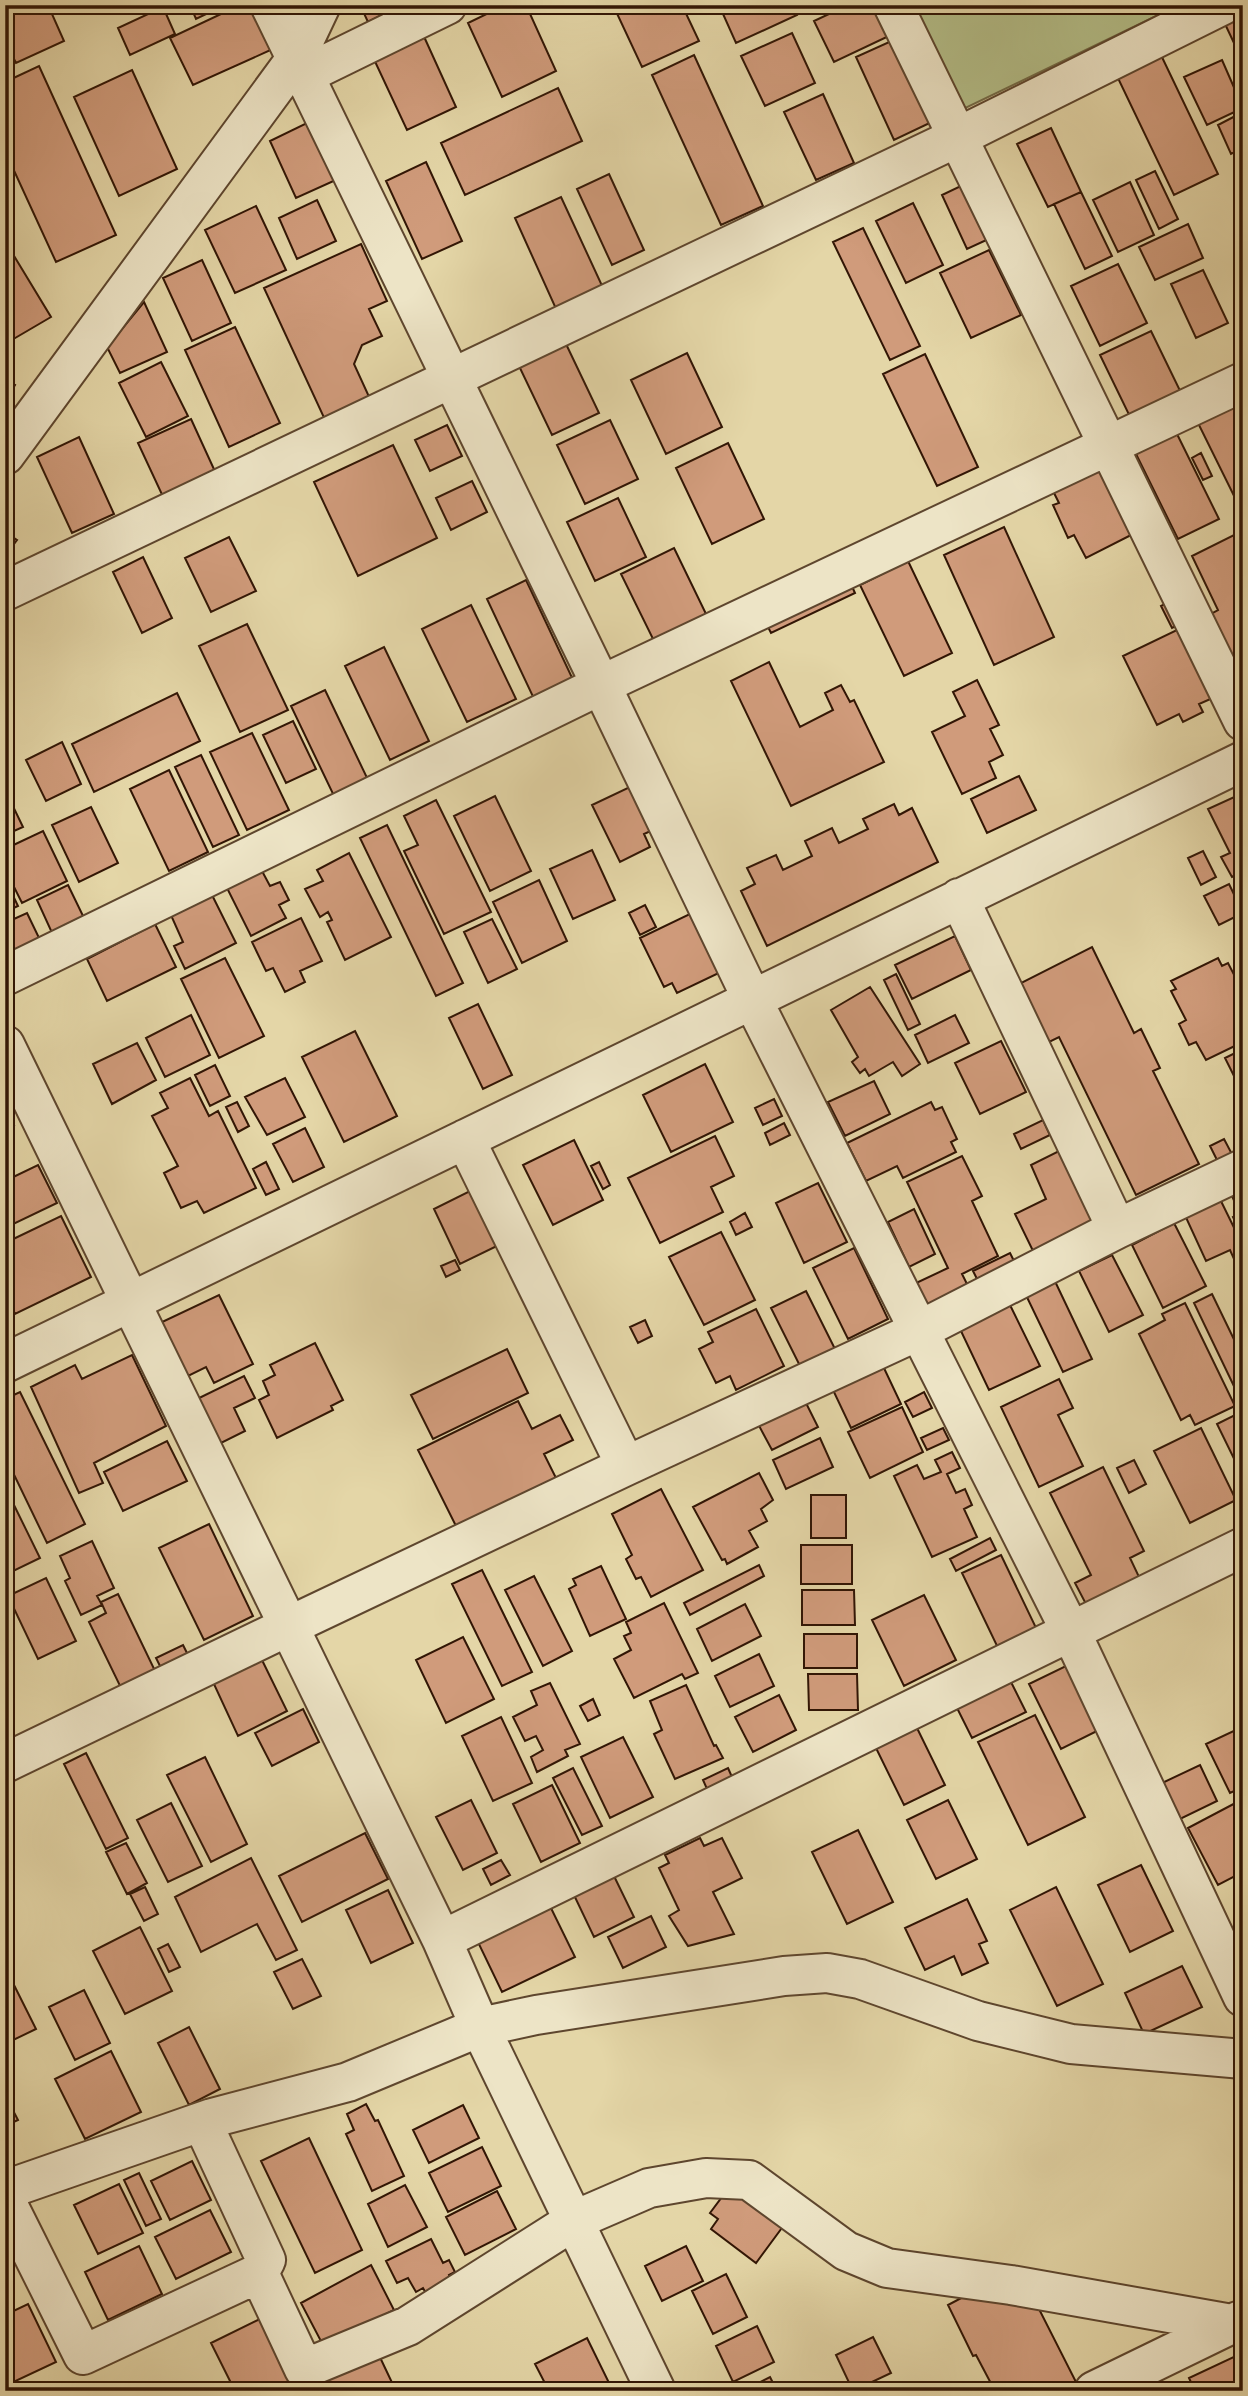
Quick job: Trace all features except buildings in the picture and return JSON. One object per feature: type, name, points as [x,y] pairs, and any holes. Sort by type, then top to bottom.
[{"type":"street","points":[[270,5],[753,1001],[1071,1632],[1229,1931],[1243,1997]]},
{"type":"street","points":[[5,455],[299,68],[321,5]]},
{"type":"street","points":[[299,68],[447,5]]},
{"type":"street","points":[[893,5],[1243,721]]},
{"type":"street","points":[[5,591],[958,136],[1223,5]]},
{"type":"street","points":[[5,976],[601,685],[1243,382]]},
{"type":"street","points":[[5,1363],[1243,761]]},
{"type":"street","points":[[959,898],[1117,1229]]},
{"type":"street","points":[[5,1045],[442,1940],[480,2027],[656,2391]]},
{"type":"street","points":[[465,1139],[626,1466]]},
{"type":"street","points":[[5,1763],[626,1466],[920,1330],[1117,1229],[1243,1169]]},
{"type":"street","points":[[442,1940],[1243,1547]]},
{"type":"street","points":[[5,2190],[202,2122],[348,2082],[480,2027],[644,1997],[784,1976],[827,1973],[860,1979],[978,2021],[1071,2044],[1243,2059]]},
{"type":"street","points":[[5,2199],[83,2355],[259,2273],[266,2260],[202,2122]]},
{"type":"street","points":[[259,2273],[304,2369],[408,2326],[575,2220],[649,2188],[706,2178],[749,2180],[846,2251],[887,2268],[1011,2285],[1239,2323]]},
{"type":"street","points":[[1094,2391],[1239,2323]]},
{"type":"green space","points":[[903,5],[1179,5],[955,113]]}]
